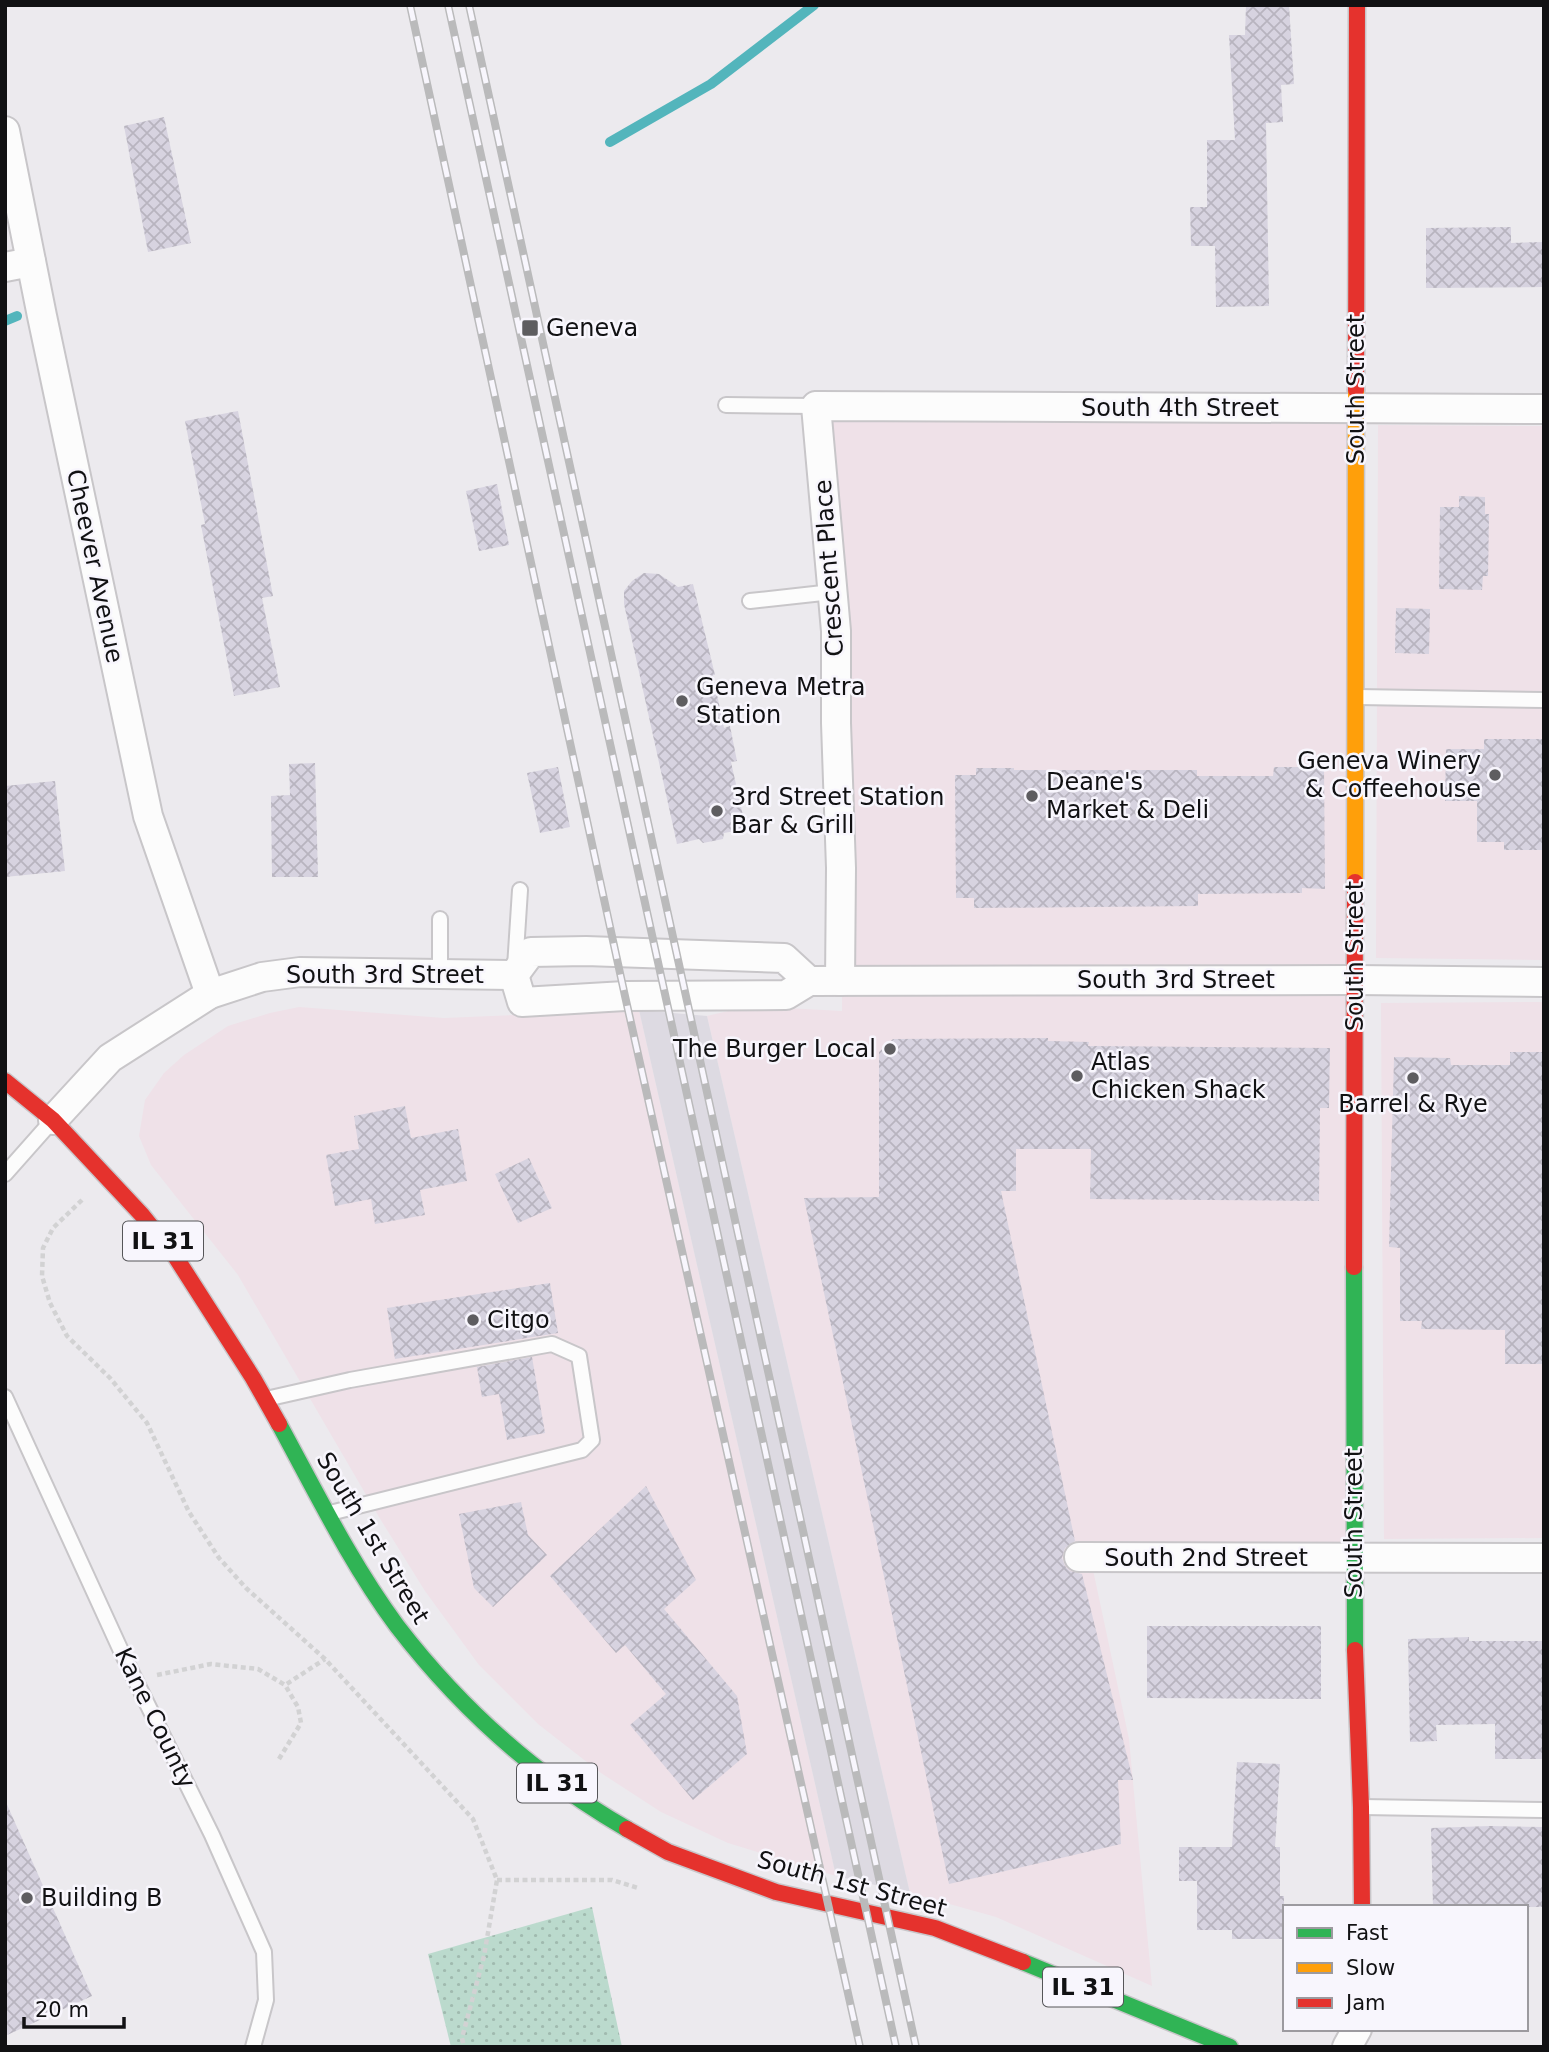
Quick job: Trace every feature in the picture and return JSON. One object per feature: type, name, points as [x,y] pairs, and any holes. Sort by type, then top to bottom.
[{"type":"street","name":"South Street","points":[[1357,5],[1353,1608],[1362,1905]]},
{"type":"street","name":"Cheever Avenue","points":[[5,131],[18,264],[148,816],[210,993]]},
{"type":"street","name":"South 4th Street","points":[[816,406],[1544,409]]},
{"type":"street","name":"Crescent Place","points":[[816,406],[836,631],[841,868],[840,981]]},
{"type":"street","name":"South 3rd Street","points":[[514,975],[531,952],[586,951],[784,958],[809,981]]},
{"type":"street","name":"South 3rd Street","points":[[53,1120],[110,1058],[210,993],[262,977],[300,972],[514,975]]},
{"type":"street","name":"South 3rd Street","points":[[514,975],[522,1002],[625,996],[786,995],[809,981],[1544,982]]},
{"type":"street","name":"IL 31","points":[[5,1081],[53,1120]]},
{"type":"street","name":"South 1st Street","points":[[53,1120],[142,1215],[175,1256],[253,1378],[357,1565],[396,1624],[434,1672],[474,1715],[514,1750],[593,1809],[668,1852],[776,1892],[935,1928],[1230,2047]]},
{"type":"street","name":"South 2nd Street","points":[[1079,1557],[1544,1559]]},
{"type":"street","points":[[1347,2047],[1358,2031]]},
{"type":"lane","points":[[726,405],[816,406]]},
{"type":"lane","points":[[750,601],[832,592]]},
{"type":"lane","points":[[1357,697],[1544,700]]},
{"type":"lane","points":[[514,975],[520,890]]},
{"type":"lane","points":[[440,919],[440,974]]},
{"type":"lane","points":[[5,1174],[53,1120]]},
{"type":"lane","points":[[265,1399],[350,1380],[552,1344],[579,1356],[592,1440],[582,1450],[328,1513]]},
{"type":"lane","name":"Kane County","points":[[5,1397],[138,1684],[212,1835],[264,1952],[266,2000],[253,2047]]},
{"type":"lane","points":[[1361,1807],[1544,1810]]},
{"type":"path","points":[[67,1213],[53,1228],[43,1248],[42,1276],[50,1304],[67,1336],[110,1378],[147,1423],[189,1512],[219,1558],[246,1588],[325,1659],[426,1772],[473,1819],[497,1880],[484,1956],[462,2038],[464,2047]]},
{"type":"path","points":[[285,1685],[325,1659]]},
{"type":"path","points":[[138,1684],[159,1675],[211,1664],[258,1669],[285,1685],[298,1707],[301,1723],[279,1759]]},
{"type":"path","points":[[497,1880],[612,1880],[638,1888]]},
{"type":"shaded area","points":[[827,414],[1347,418],[1348,1552],[1089,1551],[1129,1739],[1152,1986],[996,1917],[910,1893],[707,1016],[749,1006],[842,1011],[844,600]]},
{"type":"shaded area","points":[[1378,425],[1544,426],[1544,960],[1376,958]]},
{"type":"shaded area","points":[[1544,1002],[1544,1538],[1384,1539],[1381,1003]]},
{"type":"shaded area","points":[[299,1007],[444,1018],[639,1010],[836,1876],[728,1843],[661,1812],[601,1773],[538,1724],[479,1665],[425,1591],[379,1517],[238,1275],[151,1165],[139,1136],[145,1100],[164,1073],[184,1055],[228,1026]]},
{"type":"shaded area","points":[[639,1010],[707,1016],[910,1893],[836,1876]]},
{"type":"green space","points":[[592,1907],[622,2047],[451,2047],[428,1954]]},
{"type":"building","points":[[1246,5],[1289,5],[1294,84],[1281,85],[1283,122],[1266,123],[1269,306],[1216,307],[1215,246],[1191,246],[1190,207],[1207,207],[1207,140],[1235,140],[1229,35],[1245,35]]},
{"type":"building","points":[[164,117],[191,243],[148,252],[124,126]]},
{"type":"building","points":[[1511,227],[1511,243],[1544,242],[1544,287],[1426,288],[1426,228]]},
{"type":"building","points":[[238,411],[273,596],[262,598],[280,687],[234,696],[201,525],[205,524],[185,421]]},
{"type":"building","points":[[497,484],[509,545],[479,551],[466,491]]},
{"type":"building","points":[[1459,496],[1485,497],[1485,514],[1489,514],[1488,576],[1483,576],[1482,590],[1439,589],[1440,507],[1459,507]]},
{"type":"building","name":"Geneva Metra Station","points":[[644,573],[659,574],[678,587],[693,584],[715,675],[724,728],[730,726],[737,761],[731,762],[746,829],[724,833],[723,839],[703,843],[699,839],[677,844],[624,604],[624,591]]},
{"type":"building","points":[[1396,608],[1430,609],[1429,654],[1395,653]]},
{"type":"building","name":"Geneva Winery & Coffeehouse","points":[[1484,739],[1544,739],[1544,850],[1504,850],[1504,842],[1477,842],[1477,801],[1445,801],[1446,749],[1484,749]]},
{"type":"building","points":[[315,763],[318,877],[272,877],[271,796],[290,795],[289,764]]},
{"type":"building","points":[[558,767],[570,827],[540,833],[527,773]]},
{"type":"building","points":[[1274,767],[1324,767],[1325,889],[1302,888],[1302,893],[1198,894],[1198,906],[974,908],[974,898],[956,898],[955,775],[976,775],[976,768],[1014,768],[1197,770],[1197,776],[1273,776]]},
{"type":"building","points":[[55,781],[65,871],[5,877],[5,786]]},
{"type":"building","points":[[1048,1038],[1048,1041],[1089,1042],[1088,1046],[1330,1048],[1329,1108],[1320,1108],[1319,1201],[1090,1199],[1091,1149],[1016,1149],[1016,1191],[1001,1191],[1075,1541],[1065,1548],[1062,1558],[1070,1571],[1082,1574],[1133,1780],[1118,1780],[1121,1844],[949,1884],[804,1198],[879,1197],[879,1052],[893,1039]]},
{"type":"building","points":[[1510,1052],[1544,1052],[1544,1364],[1505,1364],[1505,1330],[1421,1329],[1422,1321],[1400,1321],[1400,1248],[1389,1247],[1394,1057],[1450,1058],[1451,1065],[1510,1065]]},
{"type":"building","points":[[405,1106],[411,1138],[458,1129],[467,1181],[420,1190],[425,1215],[375,1224],[371,1199],[335,1206],[326,1155],[359,1149],[354,1116]]},
{"type":"building","points":[[529,1158],[552,1208],[518,1223],[495,1174]]},
{"type":"building","name":"Citgo","points":[[550,1283],[558,1333],[395,1359],[387,1308]]},
{"type":"building","points":[[532,1357],[545,1433],[507,1440],[499,1394],[482,1397],[477,1367]]},
{"type":"building","points":[[646,1486],[696,1580],[664,1609],[737,1696],[747,1754],[693,1800],[630,1725],[666,1694],[625,1645],[616,1653],[550,1576]]},
{"type":"building","points":[[521,1502],[528,1535],[547,1555],[493,1607],[474,1588],[459,1514]]},
{"type":"building","points":[[1147,1626],[1321,1626],[1321,1699],[1147,1698]]},
{"type":"building","points":[[1469,1637],[1469,1641],[1544,1641],[1544,1759],[1495,1759],[1495,1724],[1436,1725],[1437,1741],[1410,1742],[1408,1639]]},
{"type":"building","points":[[1237,1762],[1280,1764],[1275,1847],[1280,1847],[1280,1896],[1284,1896],[1283,1939],[1232,1939],[1232,1930],[1197,1930],[1197,1881],[1179,1881],[1179,1847],[1232,1847]]},
{"type":"building","name":"Building B","points":[[5,1800],[92,1996],[5,2036]]},
{"type":"building","points":[[1544,1827],[1544,1907],[1433,1905],[1431,1828]]},
{"type":"waterway","points":[[610,142],[711,84],[814,5]]},
{"type":"waterway","points":[[5,321],[17,316]]},
{"type":"railway","points":[[410,5],[625,996],[860,2047]]},
{"type":"railway","points":[[448,5],[896,2047]]},
{"type":"railway","points":[[469,5],[916,2047]]},
{"type":"traffic: fast","points":[[1354,1267],[1355,1650]]},
{"type":"traffic: fast","points":[[279,1424],[364,1578],[421,1656],[474,1713],[531,1764],[627,1829]]},
{"type":"traffic: fast","points":[[1023,1962],[1230,2047]]},
{"type":"traffic: slow","points":[[1355,882],[1356,390]]},
{"type":"traffic: jam","points":[[1356,390],[1357,5]]},
{"type":"traffic: jam","points":[[1354,1267],[1355,882]]},
{"type":"traffic: jam","points":[[5,1081],[53,1120],[142,1215],[175,1256],[253,1378],[279,1424]]},
{"type":"traffic: jam","points":[[1355,1650],[1362,1905]]},
{"type":"traffic: jam","points":[[627,1829],[668,1852],[776,1892],[935,1928],[1023,1962]]},
{"type":"place","name":"Geneva","points":[[530,328]]},
{"type":"place","name":"Geneva Metra Station","points":[[682,701]]},
{"type":"place","name":"Geneva Winery & Coffeehouse","points":[[1495,775]]},
{"type":"place","name":"Deane's Market & Deli","points":[[1032,796]]},
{"type":"place","name":"3rd Street Station Bar & Grill","points":[[717,811]]},
{"type":"place","name":"The Burger Local","points":[[890,1049]]},
{"type":"place","name":"Atlas Chicken Shack","points":[[1077,1076]]},
{"type":"place","name":"Barrel & Rye","points":[[1413,1078]]},
{"type":"place","name":"Citgo","points":[[473,1320]]},
{"type":"place","name":"Building B","points":[[27,1898]]}]
